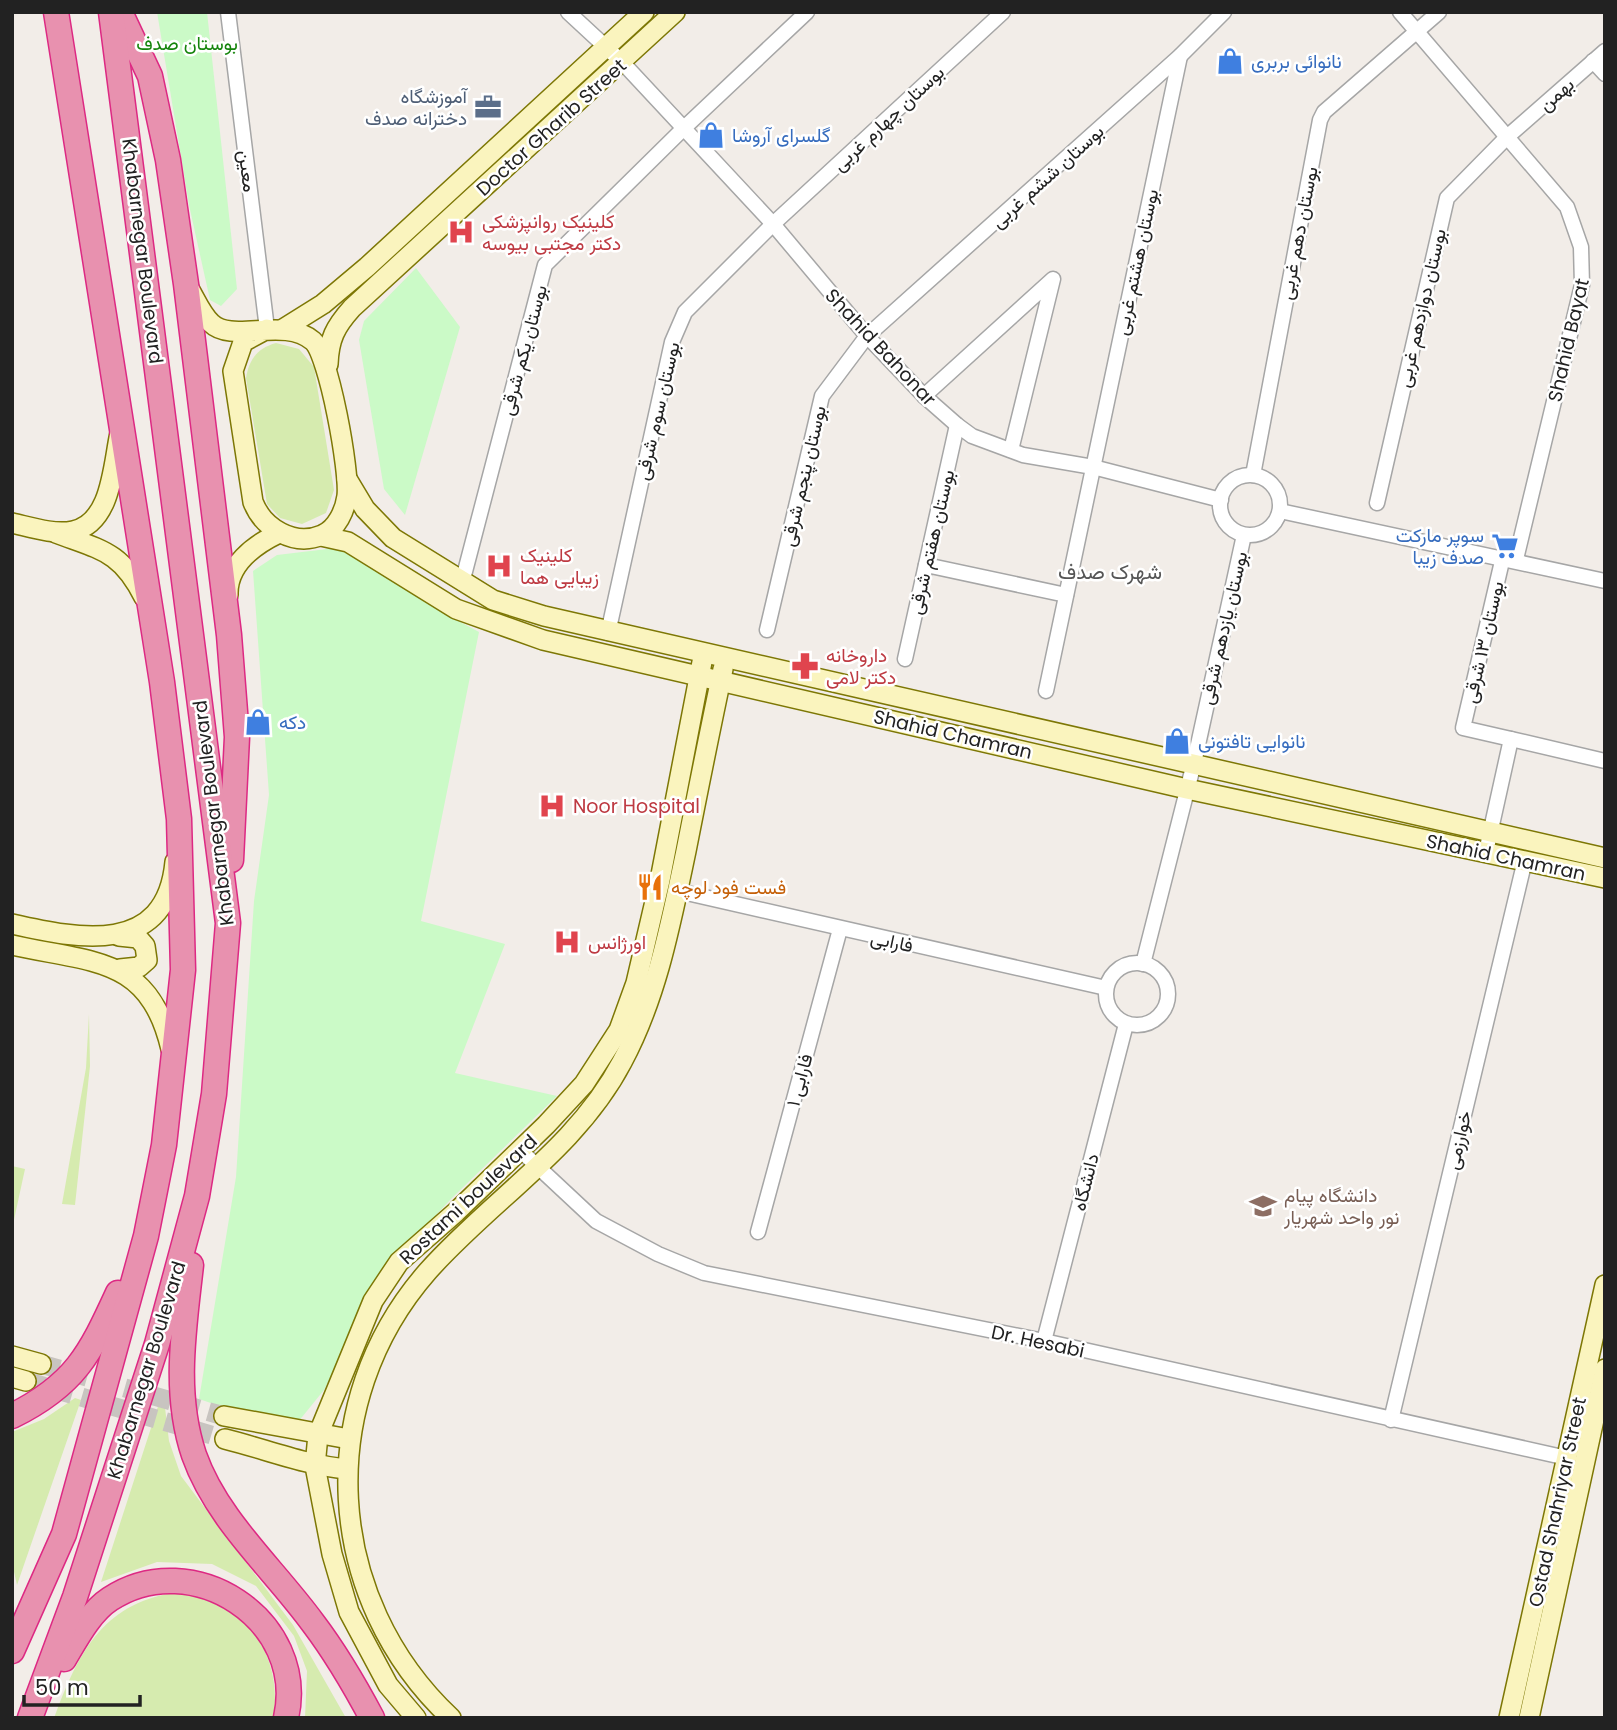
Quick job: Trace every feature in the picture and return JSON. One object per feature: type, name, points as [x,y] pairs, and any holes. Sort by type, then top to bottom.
[{"type":"highway","name":"Khabarnegar Boulevard","points":[[12,1651],[64,1534],[146,1236],[164,1145],[183,970],[179,819],[153,615],[56,12]]},
{"type":"highway","name":"Khabarnegar Boulevard","points":[[32,1718],[75,1597],[140,1397],[197,1196],[214,1094],[228,923],[111,12]]},
{"type":"highway","points":[[120,12],[150,76],[168,160],[229,635],[237,737],[228,923]]},
{"type":"highway","points":[[197,1196],[180,1369],[184,1409],[194,1453],[213,1497],[314,1624],[372,1718]]},
{"type":"highway","points":[[12,1416],[55,1392],[90,1353],[146,1236]]},
{"type":"highway","points":[[32,1718],[82,1629],[109,1600],[145,1584],[181,1580],[218,1591],[255,1613],[275,1639],[286,1668],[290,1701],[286,1718]]},
{"type":"main road","name":"Doctor Gharib Street","points":[[279,533],[259,518],[253,502],[233,371],[243,342],[323,304],[367,267],[644,12]]},
{"type":"main road","name":"Doctor Gharib Street","points":[[328,369],[329,342],[335,327],[352,308],[675,12]]},
{"type":"main road","points":[[186,284],[210,323],[220,330],[275,329],[304,334],[316,342],[328,369],[347,479],[342,513],[333,527],[321,536]]},
{"type":"main road","points":[[45,530],[72,531],[90,523],[103,508],[123,421]]},
{"type":"main road","name":"Shahid Chamran","points":[[347,479],[365,509],[393,538],[493,600],[608,633],[1194,763],[1605,858]]},
{"type":"main road","points":[[12,523],[45,530],[116,556],[134,576],[153,615]]},
{"type":"main road","points":[[229,635],[228,589],[234,570],[251,550],[279,533]]},
{"type":"main road","name":"Shahid Chamran","points":[[279,533],[300,537],[321,536],[348,542],[456,609],[497,626],[543,640],[1187,789],[1605,878]]},
{"type":"main road","name":"Rostami boulevard","points":[[416,1718],[388,1685],[349,1612],[332,1554],[315,1466],[318,1435],[373,1301],[399,1262],[521,1151],[584,1083],[619,1030],[636,983],[660,880],[692,705],[704,655]]},
{"type":"main road","name":"Rostami boulevard","points":[[451,1718],[400,1659],[367,1595],[350,1532],[346,1469],[349,1439],[370,1369],[388,1329],[427,1272],[578,1126],[622,1063],[648,1002],[678,891],[725,659]]},
{"type":"main road","points":[[692,705],[706,697],[714,708]]},
{"type":"main road","points":[[119,936],[148,920],[164,899],[174,874],[179,819]]},
{"type":"main road","points":[[12,924],[89,937],[138,938],[145,946],[147,960],[139,967],[120,969],[12,945]]},
{"type":"main road","points":[[120,969],[146,990],[164,1018],[174,1062]]},
{"type":"main road","name":"Ostad Shahriyar Street","points":[[1509,1718],[1605,1285]]},
{"type":"main road","points":[[12,1356],[41,1364]]},
{"type":"main road","name":"Ostad Shahriyar Street","points":[[1529,1718],[1605,1369]]},
{"type":"main road","points":[[224,1416],[349,1439]]},
{"type":"main road","points":[[225,1439],[315,1466],[346,1469]]},
{"type":"street","name":"معین","points":[[228,12],[275,329]]},
{"type":"street","name":"Shahid Bahonar","points":[[568,12],[622,62],[773,224],[867,336],[924,396],[957,425],[972,436],[1010,450],[1093,467],[1221,500]]},
{"type":"street","name":"بوستان یکم شرقی","points":[[462,583],[545,265],[807,12]]},
{"type":"street","name":"بوستان چهارم غربی","points":[[773,224],[1003,12]]},
{"type":"street","name":"بوستان ششم غربی","points":[[867,336],[1180,56],[1224,12]]},
{"type":"street","name":"Shahid Bayat","points":[[1400,12],[1567,207],[1578,237],[1584,271],[1510,558]]},
{"type":"street","name":"بوستان دهم غربی","points":[[1253,475],[1320,120],[1324,112],[1439,12]]},
{"type":"street","name":"بهمن","points":[[1507,137],[1605,51]]},
{"type":"street","name":"بوستان هشتم غربی","points":[[1046,691],[1180,56]]},
{"type":"street","points":[[1593,61],[1605,74]]},
{"type":"street","name":"بوستان دوازدهم غربی","points":[[1377,502],[1444,205],[1454,190],[1507,137]]},
{"type":"street","name":"بوستان سوم شرقی","points":[[608,633],[677,327],[685,312],[773,224]]},
{"type":"street","points":[[924,396],[1053,279],[1010,450]]},
{"type":"street","name":"بوستان پنجم شرقی","points":[[767,630],[822,396],[867,336]]},
{"type":"street","name":"بوستان هفتم شرقی","points":[[905,659],[957,425]]},
{"type":"street","points":[[1253,475],[1262,478],[1277,491],[1280,511],[1277,520],[1263,533],[1244,535],[1228,526],[1221,509],[1221,500],[1224,491],[1236,479],[1253,475]]},
{"type":"street","points":[[1280,511],[1510,558],[1605,581]]},
{"type":"street","name":"بوستان یازدهم شرقی","points":[[1187,789],[1244,535]]},
{"type":"street","name":"بوستان ۱۳ شرقی","points":[[1510,558],[1463,728],[1510,739]]},
{"type":"street","points":[[926,565],[1066,595]]},
{"type":"street","points":[[1486,852],[1510,739],[1605,761]]},
{"type":"street","points":[[1143,964],[1187,789]]},
{"type":"street","name":"خوارزمی","points":[[1391,1420],[1525,860]]},
{"type":"street","name":"فارابی","points":[[678,891],[1106,988]]},
{"type":"street","name":"فارابی ۱","points":[[758,1231],[840,929]]},
{"type":"street","points":[[1143,964],[1160,974],[1168,993],[1167,1003],[1162,1012],[1146,1024],[1126,1024],[1112,1013],[1105,997],[1106,988],[1116,971],[1124,966],[1143,964]]},
{"type":"street","name":"دانشگاه","points":[[1044,1341],[1126,1024]]},
{"type":"street","name":"Dr. Hesabi","points":[[521,1151],[596,1221],[658,1254],[704,1273],[1044,1341],[1567,1458]]},
{"type":"green space","name":"بوستان صدف","points":[[157,12],[207,12],[237,289],[221,306],[210,300],[189,205]]},
{"type":"green space","points":[[416,268],[460,327],[405,515],[384,489],[359,340],[364,321]]},
{"type":"green space","points":[[276,343],[299,349],[314,367],[334,490],[326,513],[302,524],[280,518],[267,504],[246,378],[255,355]]},
{"type":"green space","points":[[344,547],[436,609],[479,632],[421,921],[505,944],[455,1073],[557,1096],[452,1198],[387,1267],[324,1390],[298,1422],[243,1414],[199,1399],[236,1177],[254,901],[269,795],[253,571],[277,555]]},
{"type":"green space","points":[[89,1014],[90,1066],[75,1205],[62,1204],[86,1068]]},
{"type":"green space","points":[[12,1166],[25,1169],[12,1229]]},
{"type":"green space","points":[[163,1391],[169,1441],[181,1476],[293,1625],[346,1718],[305,1718],[307,1671],[294,1636],[256,1586],[212,1564],[157,1562],[101,1582]]},
{"type":"green space","points":[[75,1398],[81,1400],[17,1585],[12,1563],[12,1432],[44,1419]]},
{"type":"green space","points":[[173,1593],[219,1606],[238,1617],[253,1632],[264,1650],[271,1670],[275,1693],[274,1718],[54,1718],[72,1673],[96,1636],[110,1621],[128,1608],[148,1599]]},
{"type":"tunnel","points":[[41,1364],[224,1416]]},
{"type":"tunnel","points":[[26,1381],[225,1439]]},
{"type":"place","name":"نانوائی بربری","points":[[1230,61]]},
{"type":"place","name":"آموزشگاه دخترانه صدف","points":[[488,107]]},
{"type":"place","name":"گلسرای آروشا","points":[[711,135]]},
{"type":"place","name":"کلینیک روانپزشکی دکتر مجتبی بیوسه","points":[[461,232]]},
{"type":"place","name":"سوپر مارکت صدف زیبا","points":[[1505,546]]},
{"type":"place","name":"کلینیک زیبایی هما","points":[[499,566]]},
{"type":"place","name":"داروخانه دکتر لامی","points":[[805,666]]},
{"type":"place","name":"دکه","points":[[258,722]]},
{"type":"place","name":"نانوایی تافتونی","points":[[1177,741]]},
{"type":"place","name":"Noor Hospital","points":[[552,806]]},
{"type":"place","name":"فست فود لوچه","points":[[650,887]]},
{"type":"place","name":"اورژانس","points":[[567,942]]},
{"type":"place","name":"دانشگاه پیام نور واحد شهریار","points":[[1263,1206]]},
{"type":"district","name":"شهرک صدف","points":[[1110,572]]}]
